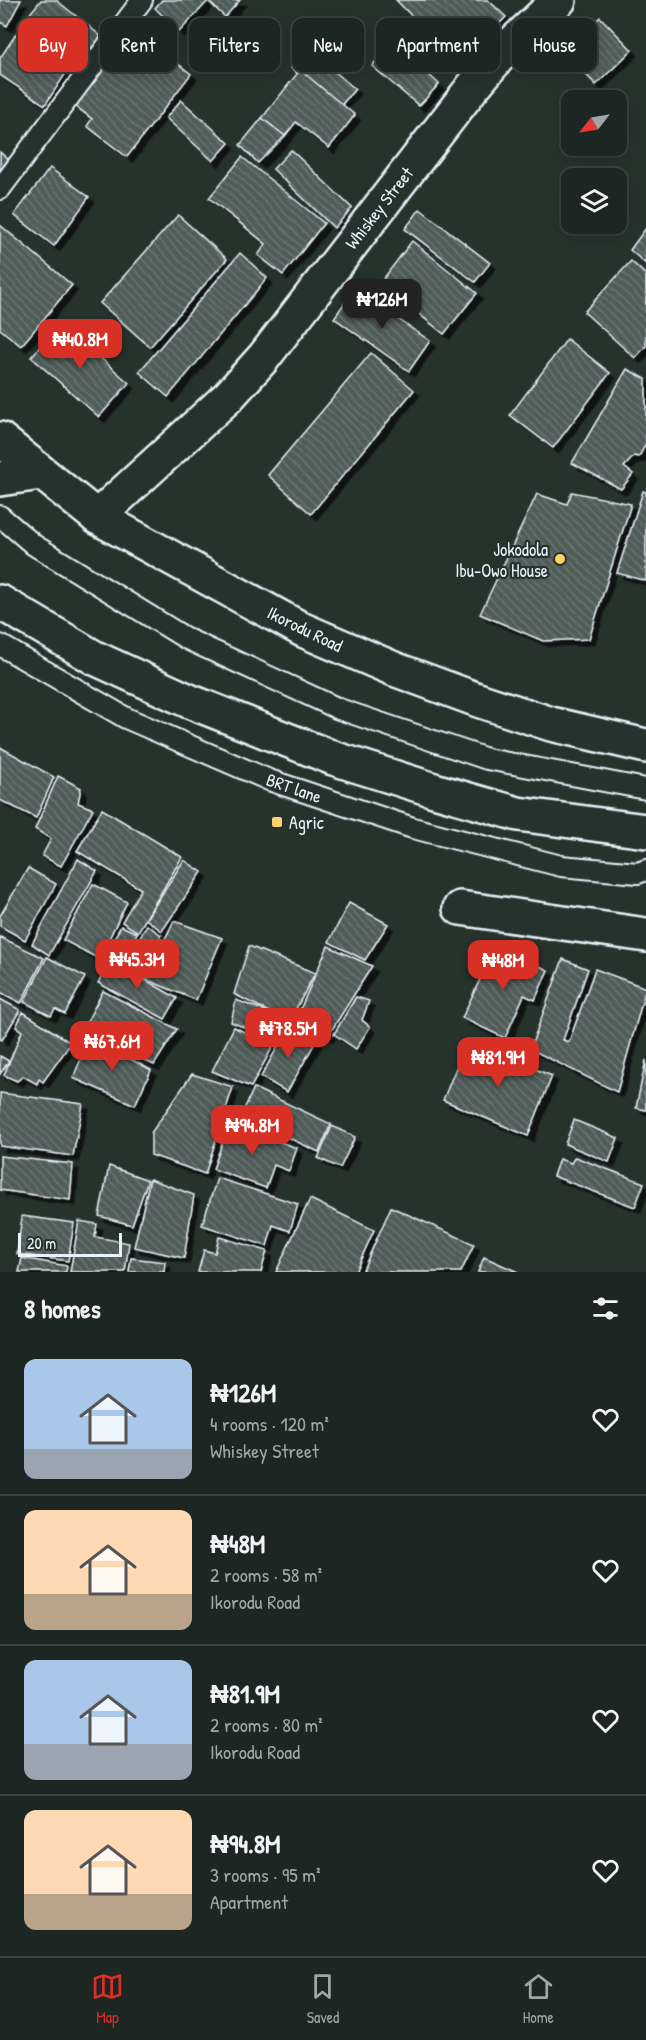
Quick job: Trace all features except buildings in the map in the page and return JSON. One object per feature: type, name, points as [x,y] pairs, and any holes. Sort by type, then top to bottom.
[{"type":"main road","name":"Whiskey Street","points":[[97,517],[228,397],[264,357],[472,88],[500,55],[560,0]]},
{"type":"main road","name":"Ikorodu Road","points":[[0,439],[97,517],[303,630],[384,665],[551,724],[646,746]]},
{"type":"main road","points":[[0,479],[41,472]]},
{"type":"main road","points":[[0,602],[95,658],[189,701],[333,758],[518,814],[646,831]]},
{"type":"main road","points":[[460,908],[646,935]]},
{"type":"lane","points":[[0,189],[38,142],[142,0]]},
{"type":"lane","points":[[0,516],[34,545],[187,639],[339,709],[487,759],[646,789]]},
{"type":"lane","name":"BRT lane","points":[[0,645],[126,718],[269,780],[412,828],[561,866],[638,873],[646,870]]},
{"type":"place","name":"Jokodola Ibu-Owo House","points":[[560,559]]},
{"type":"place","name":"Agric","points":[[277,822]]}]
